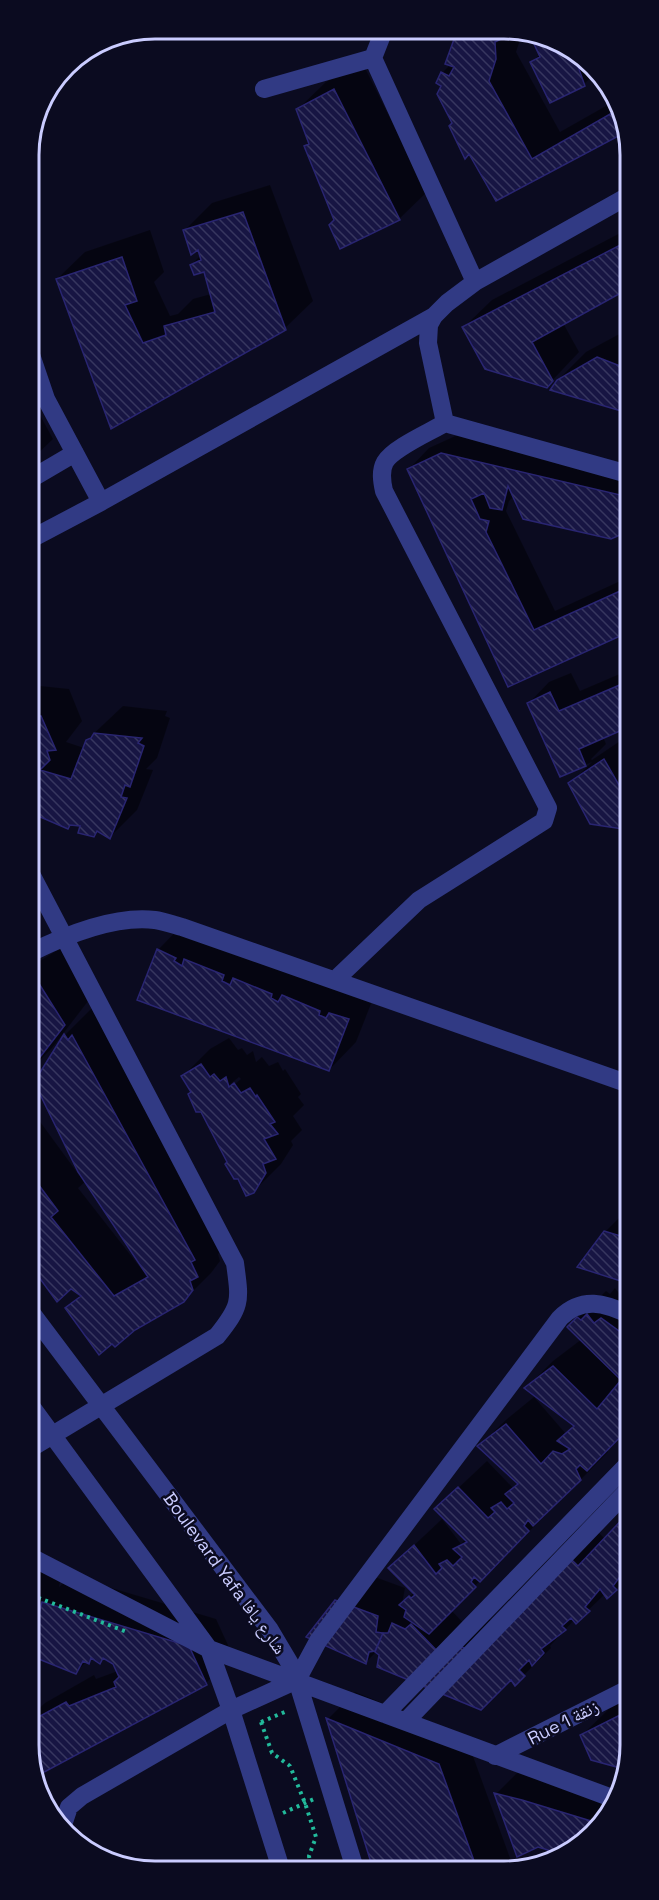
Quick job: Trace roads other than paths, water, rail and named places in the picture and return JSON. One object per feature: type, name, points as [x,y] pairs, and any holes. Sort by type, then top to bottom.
[{"type":"street","points":[[380,39],[373,58],[475,282]]},
{"type":"street","points":[[264,89],[373,58]]},
{"type":"street","points":[[39,535],[434,316],[475,282],[620,200]]},
{"type":"street","points":[[434,316],[429,325],[428,343],[446,423]]},
{"type":"street","points":[[39,381],[46,399],[101,502]]},
{"type":"street","points":[[335,980],[419,900],[544,821],[548,808],[384,491],[381,478],[385,462],[395,452],[446,423],[620,472]]},
{"type":"street","points":[[39,474],[75,453]]},
{"type":"street","points":[[39,889],[235,1263],[239,1295],[234,1315],[217,1336],[39,1443]]},
{"type":"street","points":[[39,948],[63,936],[112,922],[155,920],[182,927],[620,1081]]},
{"type":"street","points":[[65,1818],[69,1807],[82,1796],[231,1710],[297,1680],[318,1641],[566,1312],[583,1304],[600,1303],[620,1311]]},
{"type":"street","name":"Boulevard Yafa شارع يافا","points":[[39,1323],[270,1630],[289,1662],[297,1680],[353,1861]]},
{"type":"street","points":[[39,1417],[209,1649],[231,1710],[278,1861]]},
{"type":"street","points":[[385,1714],[620,1472]]},
{"type":"street","points":[[406,1721],[620,1498]]},
{"type":"street","points":[[39,1561],[209,1649],[607,1796]]},
{"type":"street","name":"Rue 1 زنقة","points":[[495,1756],[620,1693]]}]
